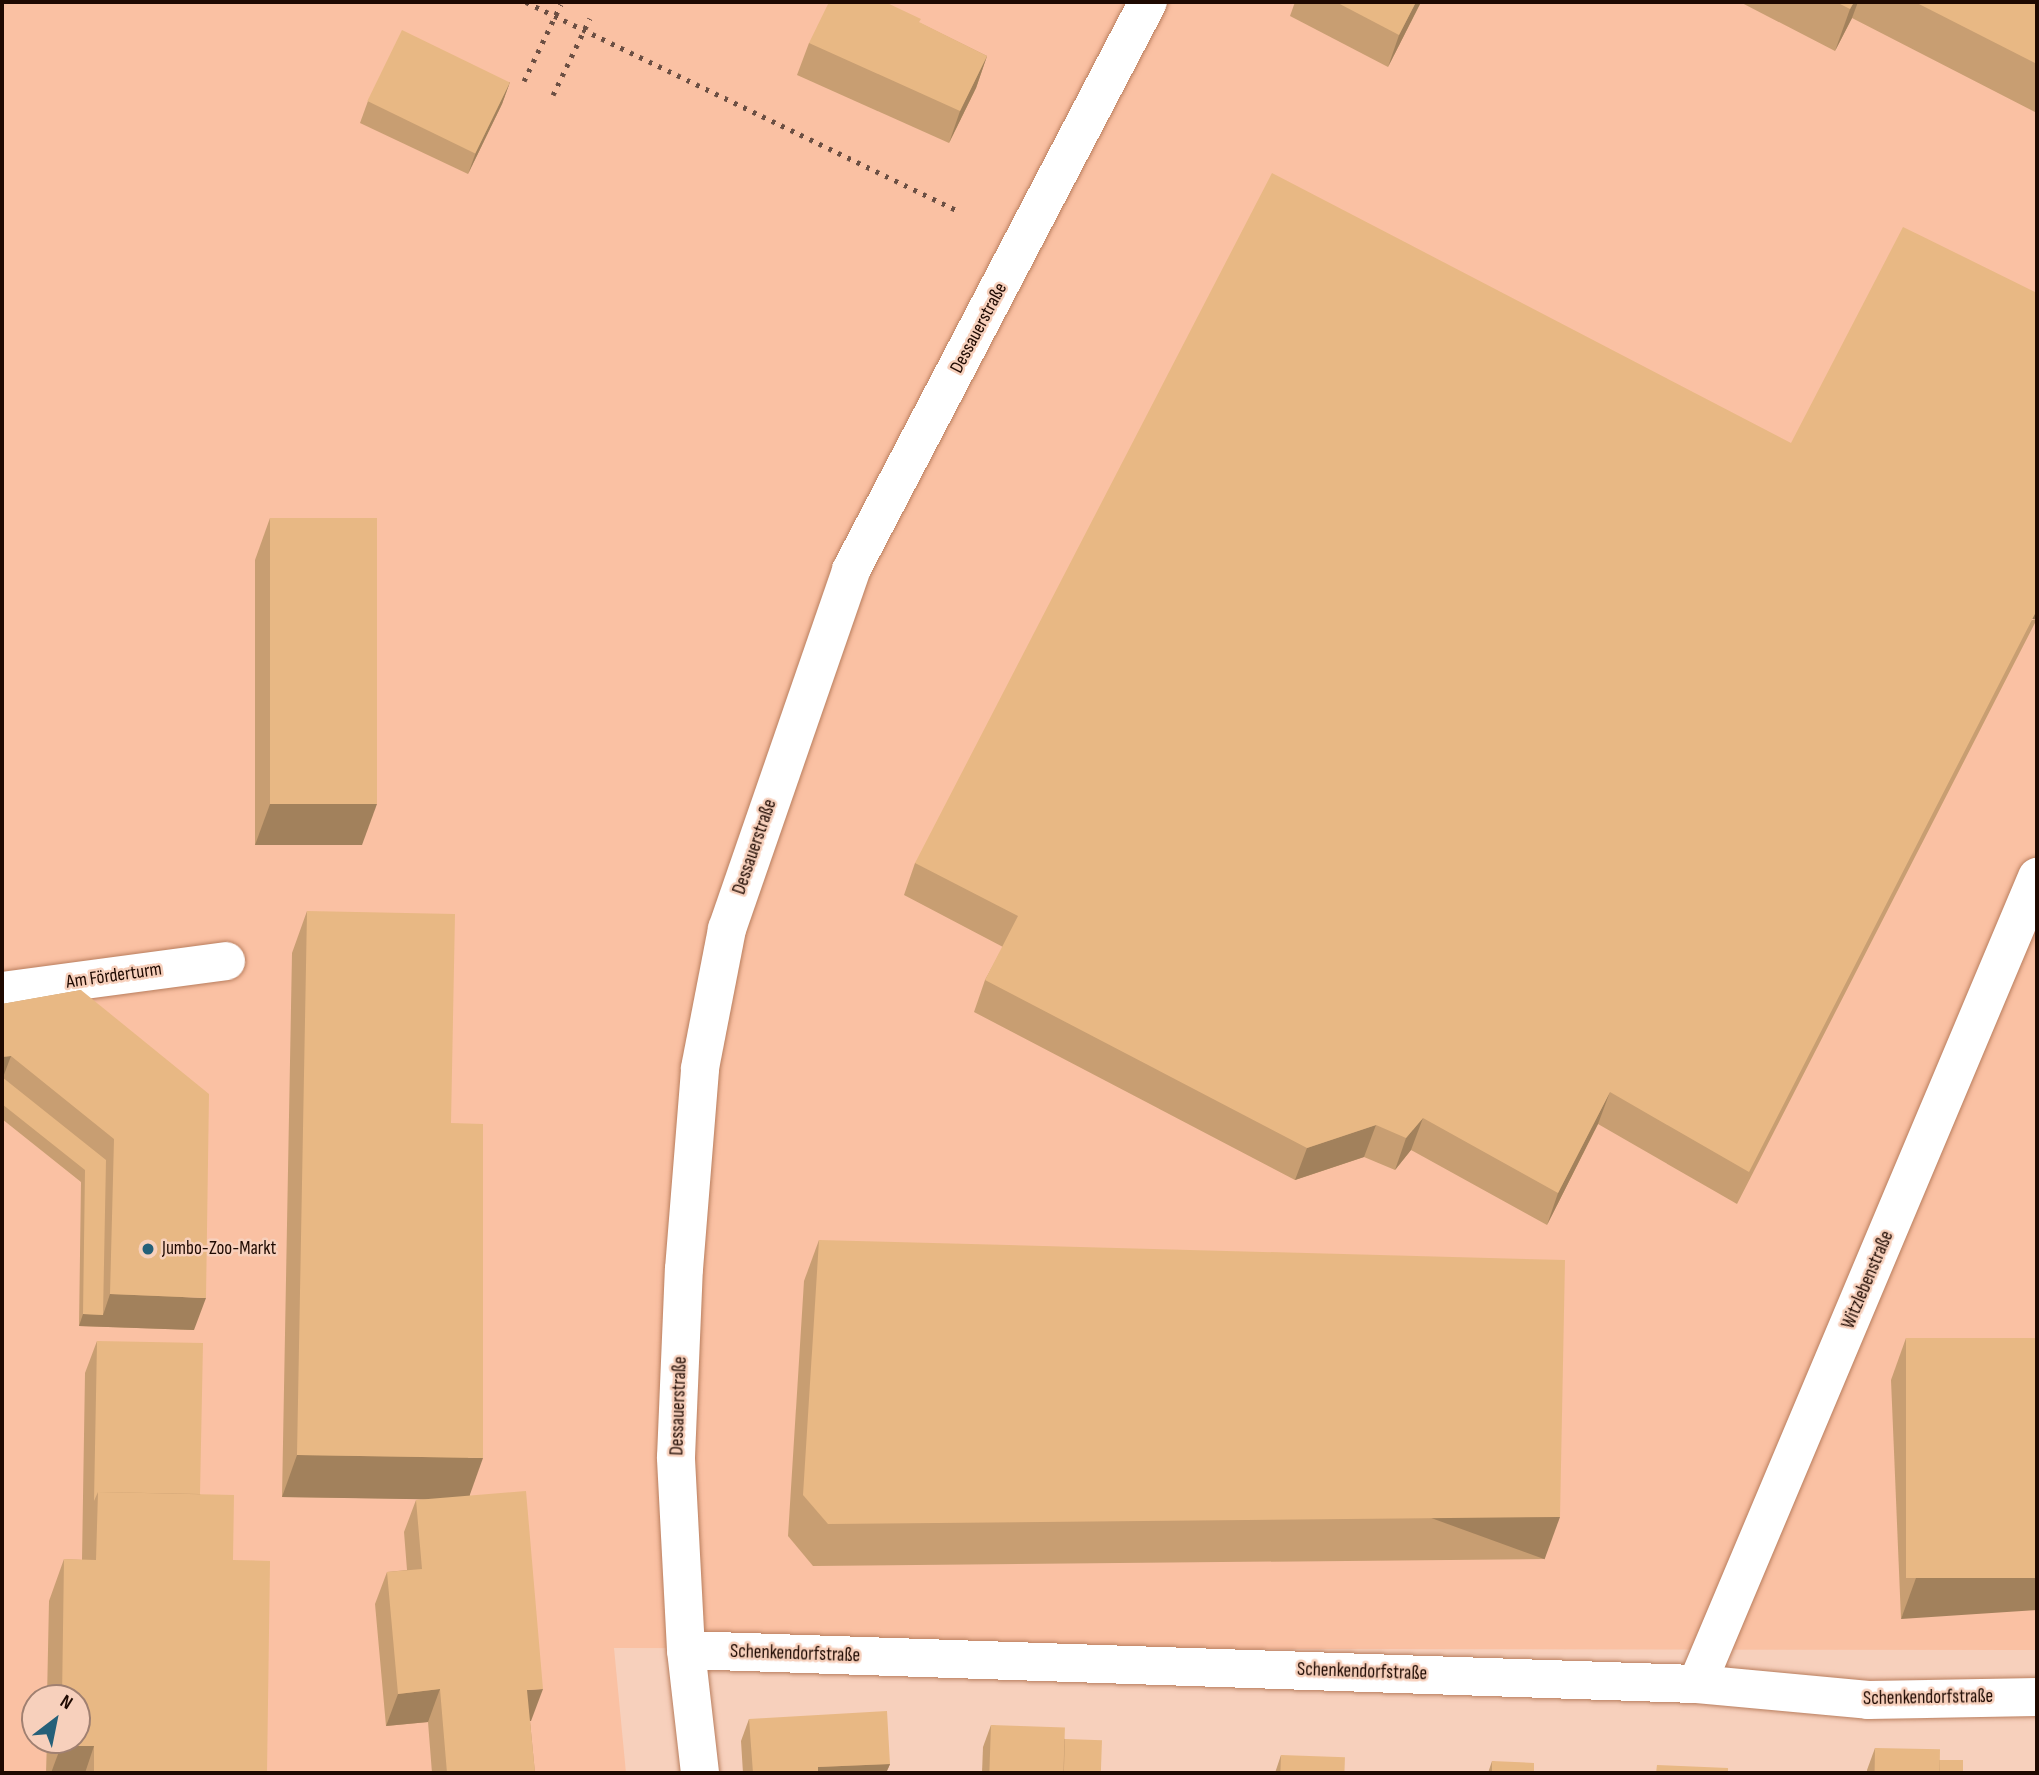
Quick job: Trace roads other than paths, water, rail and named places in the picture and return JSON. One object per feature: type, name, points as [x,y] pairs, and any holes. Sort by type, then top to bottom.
[{"type":"street","name":"Dessauerstraße","points":[[700,1773],[686,1650],[676,1457],[684,1269],[700,1068],[727,929],[851,570],[1149,2]]},
{"type":"street","name":"Witzlebenstraße","points":[[1698,1684],[2037,877]]},
{"type":"street","name":"Am Förderturm","points":[[2,990],[226,961]]},
{"type":"street","name":"Schenkendorfstraße","points":[[686,1650],[1698,1684],[1868,1700],[2037,1697]]},
{"type":"railway","points":[[526,2],[957,210]]},
{"type":"railway","points":[[524,81],[561,4]]},
{"type":"railway","points":[[553,95],[590,18]]},
{"type":"place","name":"Jumbo-Zoo-Markt","points":[[148,1249]]}]
